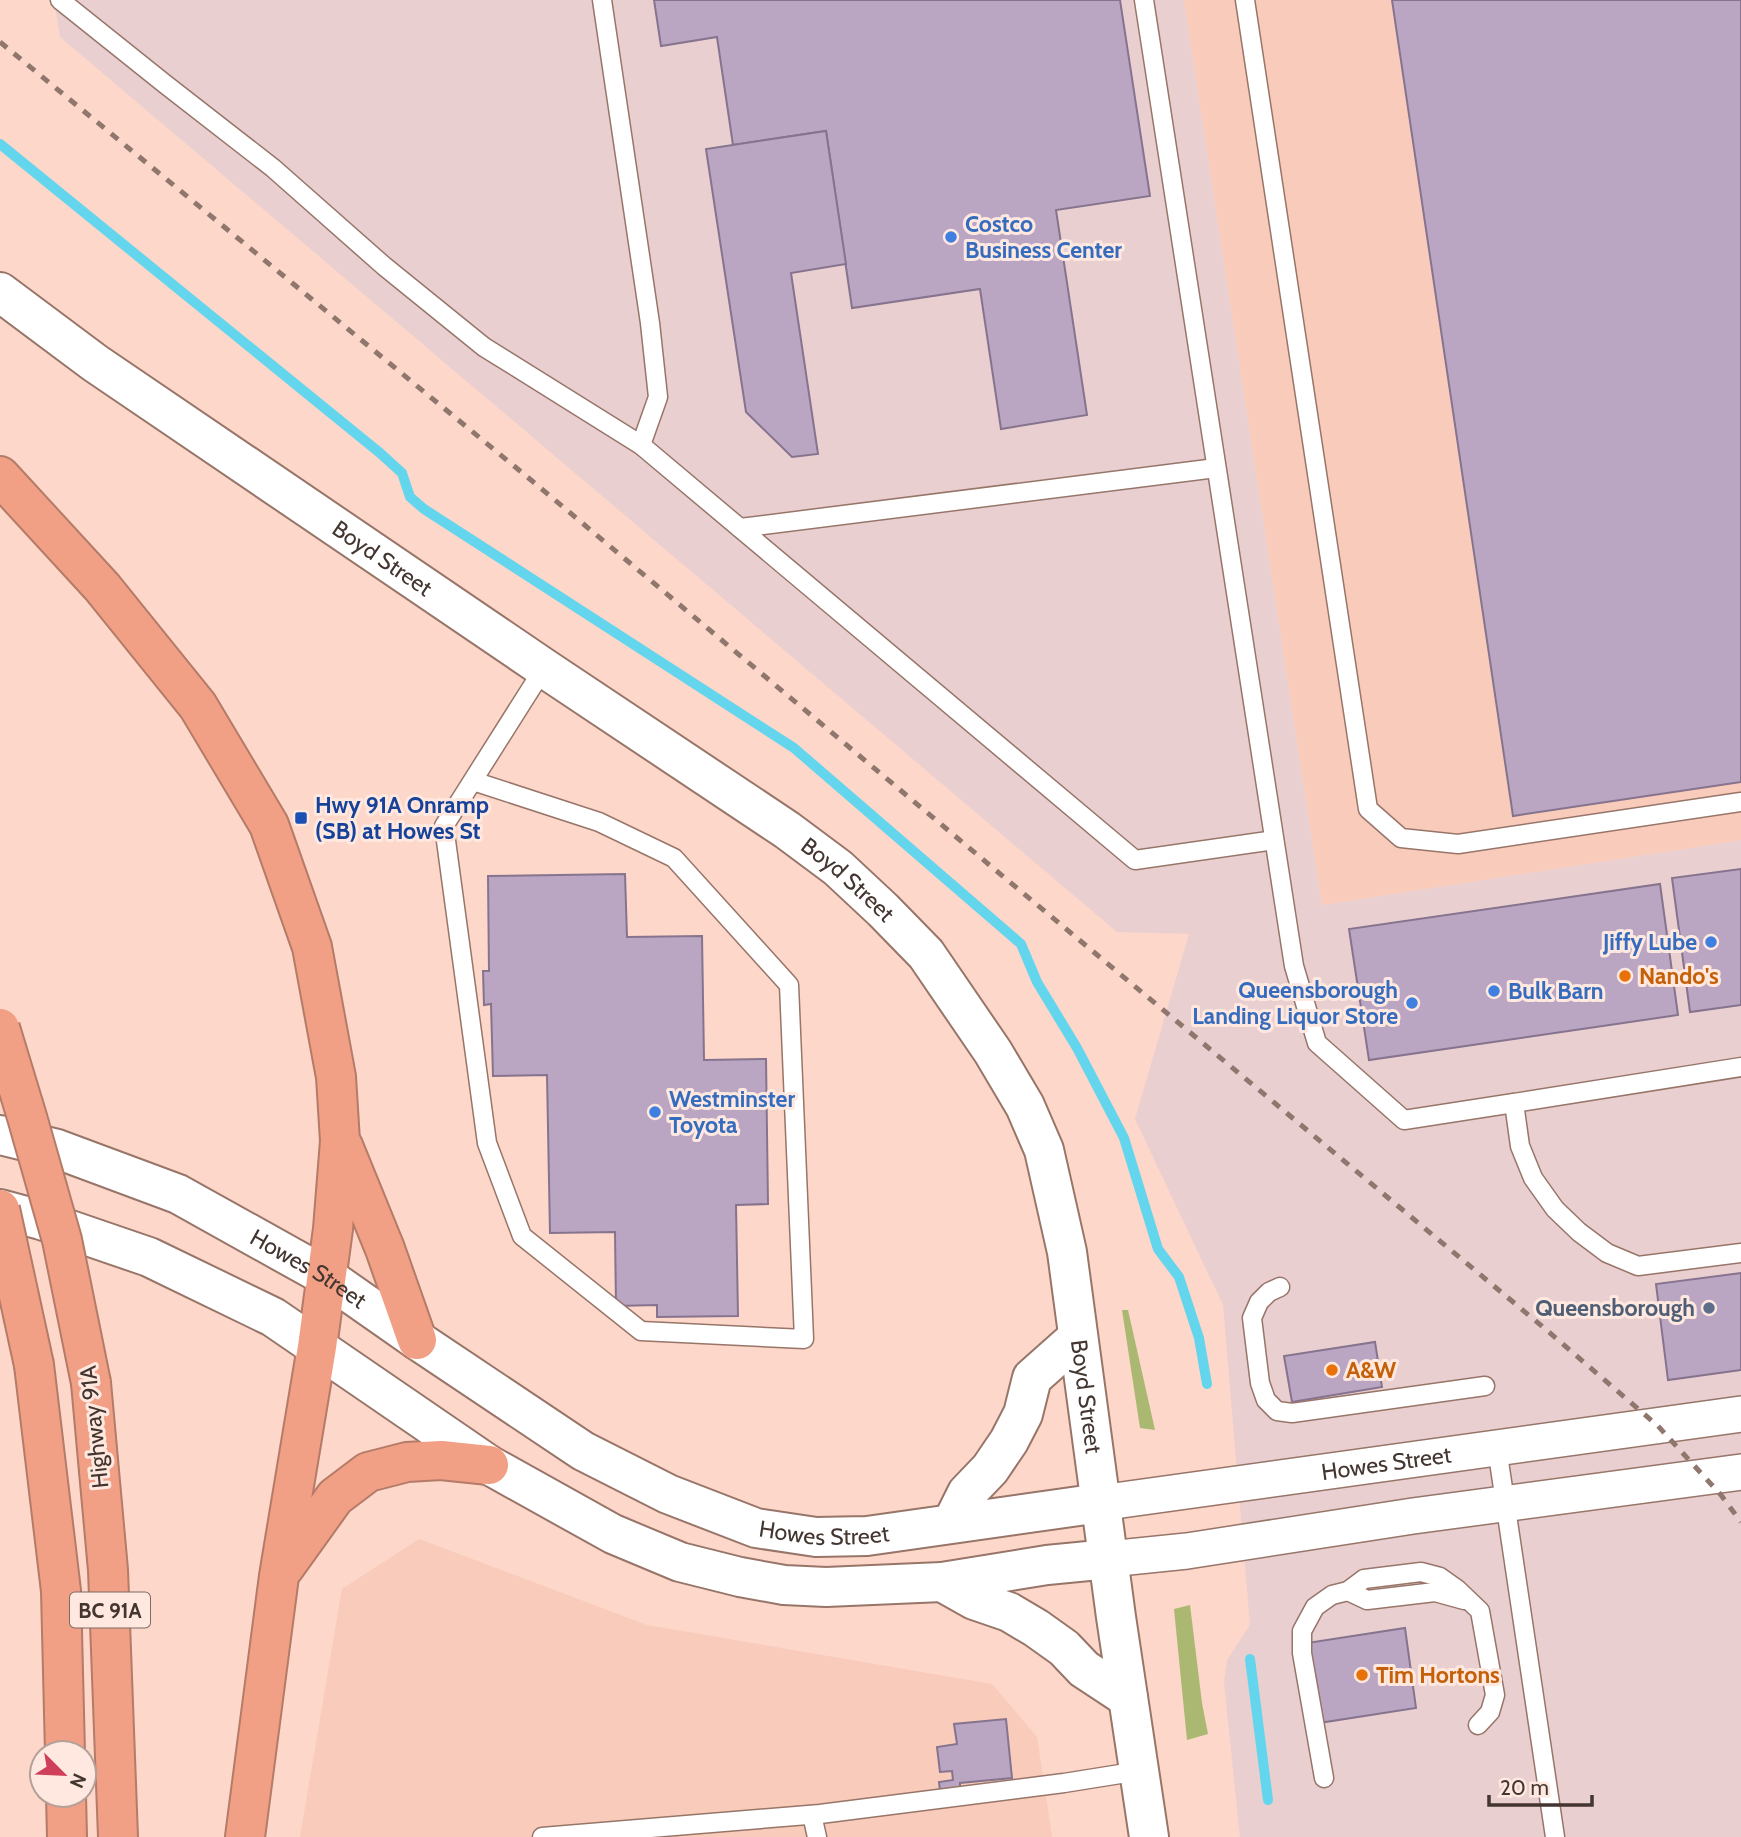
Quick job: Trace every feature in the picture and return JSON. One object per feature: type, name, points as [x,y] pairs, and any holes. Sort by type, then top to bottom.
[{"type":"highway","points":[[0,476],[103,587],[198,706],[269,825],[312,947],[336,1077],[340,1141],[327,1277],[279,1576],[245,1837]]},
{"type":"highway","name":"Highway 91A","points":[[0,1028],[62,1240],[91,1383],[108,1570],[118,1837]]},
{"type":"highway","points":[[340,1141],[385,1249],[417,1340]]},
{"type":"highway","name":"BC 91A","points":[[0,1209],[34,1365],[61,1591],[65,1739]]},
{"type":"highway","points":[[279,1576],[335,1497],[368,1472],[407,1462],[441,1460],[489,1465]]},
{"type":"highway","points":[[66,1809],[67,1837]]},
{"type":"main road","name":"Boyd Street","points":[[0,292],[95,363],[788,830],[838,869],[926,954],[993,1052],[1025,1106],[1044,1150],[1067,1252],[1100,1503],[1149,1837]]},
{"type":"main road","name":"Howes Street","points":[[0,1135],[57,1149],[178,1194],[327,1277],[583,1451],[668,1494],[756,1528],[816,1537],[867,1536],[1100,1503]]},
{"type":"main road","points":[[0,1209],[149,1256],[272,1317],[489,1465],[613,1534],[680,1562],[784,1585],[826,1587],[942,1582],[1047,1565],[1109,1559]]},
{"type":"main road","points":[[952,1523],[967,1493],[990,1469],[1009,1441],[1023,1414],[1032,1378],[1077,1338]]},
{"type":"main road","points":[[942,1582],[974,1600],[1009,1612],[1036,1628],[1064,1648],[1084,1669],[1128,1698]]},
{"type":"street","name":"Howes Street","points":[[1100,1503],[1741,1414]]},
{"type":"street","points":[[1109,1559],[1187,1551],[1741,1472]]},
{"type":"lane","points":[[60,0],[273,168],[384,266],[484,348],[641,445],[1135,860],[1274,840]]},
{"type":"lane","points":[[602,0],[650,323],[658,397],[641,445]]},
{"type":"lane","points":[[1144,0],[1294,966],[1317,1042],[1404,1120],[1741,1068]]},
{"type":"lane","points":[[1245,0],[1368,809],[1401,838],[1458,844],[1741,802]]},
{"type":"lane","points":[[740,528],[1216,468]]},
{"type":"lane","points":[[473,781],[600,822],[674,858],[789,985],[804,1339],[640,1331],[522,1236],[487,1143],[444,826],[544,668]]},
{"type":"lane","points":[[1514,1103],[1520,1146],[1532,1178],[1555,1209],[1578,1232],[1607,1252],[1638,1266],[1741,1253]]},
{"type":"lane","points":[[1280,1287],[1269,1292],[1259,1302],[1252,1318],[1260,1383],[1266,1400],[1277,1411],[1292,1413],[1485,1386]]},
{"type":"lane","points":[[1497,1448],[1555,1837]]},
{"type":"lane","points":[[1324,1777],[1302,1653],[1302,1631],[1315,1607],[1332,1595],[1348,1591],[1364,1579],[1421,1572],[1440,1577],[1480,1611],[1495,1695],[1489,1712],[1478,1725]]},
{"type":"lane","points":[[542,1837],[812,1815],[1139,1771]]},
{"type":"lane","points":[[812,1815],[817,1837]]},
{"type":"shaded area","points":[[54,0],[1184,0],[1322,905],[1741,840],[1741,1837],[1240,1837],[1224,1683],[1227,1660],[1250,1625],[1223,1305],[1135,1119],[1189,934],[1117,932],[60,37]]},
{"type":"shaded area","points":[[1184,0],[1741,0],[1741,840],[1322,905]]},
{"type":"shaded area","points":[[419,1539],[647,1625],[992,1684],[1037,1737],[1052,1837],[300,1837],[342,1589]]},
{"type":"green space","points":[[1122,1310],[1128,1310],[1155,1430],[1140,1428]]},
{"type":"green space","points":[[1190,1605],[1208,1734],[1187,1740],[1174,1609]]},
{"type":"building","name":"Costco Business Center","points":[[654,0],[1120,0],[1150,196],[1056,210],[1087,415],[1001,429],[980,289],[852,308],[826,131],[733,145],[717,37],[661,46]]},
{"type":"building","points":[[1392,0],[1741,0],[1741,782],[1513,816]]},
{"type":"building","points":[[826,131],[846,264],[791,273],[818,454],[792,457],[746,412],[706,149]]},
{"type":"building","name":"Jiffy Lube","points":[[1741,869],[1741,1005],[1690,1012],[1672,878]]},
{"type":"building","points":[[625,874],[627,937],[702,936],[704,1060],[766,1059],[768,1204],[736,1205],[738,1316],[657,1317],[657,1305],[616,1306],[615,1232],[550,1233],[547,1075],[493,1076],[491,1004],[484,1005],[483,971],[489,971],[488,876]]},
{"type":"building","points":[[1660,884],[1678,1015],[1369,1060],[1349,929]]},
{"type":"building","points":[[1741,1273],[1741,1370],[1668,1380],[1656,1284]]},
{"type":"building","points":[[1375,1342],[1382,1387],[1292,1402],[1284,1356]]},
{"type":"building","name":"Tim Hortons","points":[[1405,1628],[1416,1708],[1319,1723],[1307,1643]]},
{"type":"building","points":[[1006,1719],[1012,1778],[960,1783],[960,1789],[940,1791],[939,1782],[953,1780],[952,1771],[940,1772],[937,1747],[957,1744],[954,1724]]},
{"type":"waterway","points":[[0,144],[380,453],[402,473],[410,497],[424,509],[794,748],[1021,944],[1037,982],[1077,1048],[1124,1138],[1158,1249],[1179,1277],[1199,1338],[1207,1384]]},
{"type":"waterway","points":[[1250,1659],[1268,1800]]},
{"type":"railway","points":[[0,42],[531,480],[1543,1327],[1658,1426],[1721,1495],[1741,1522]]},
{"type":"place","name":"Costco Business Center","points":[[951,237]]},
{"type":"place","name":"Hwy 91A Onramp (SB) at Howes St","points":[[301,818]]},
{"type":"place","name":"Jiffy Lube","points":[[1711,942]]},
{"type":"place","name":"Nando's","points":[[1625,976]]},
{"type":"place","name":"Bulk Barn","points":[[1494,991]]},
{"type":"place","name":"Queensborough Landing Liquor Store","points":[[1412,1003]]},
{"type":"place","name":"Westminster Toyota","points":[[655,1112]]},
{"type":"place","name":"Queensborough","points":[[1709,1308]]},
{"type":"place","name":"A&W","points":[[1332,1370]]},
{"type":"place","name":"Tim Hortons","points":[[1362,1675]]}]
